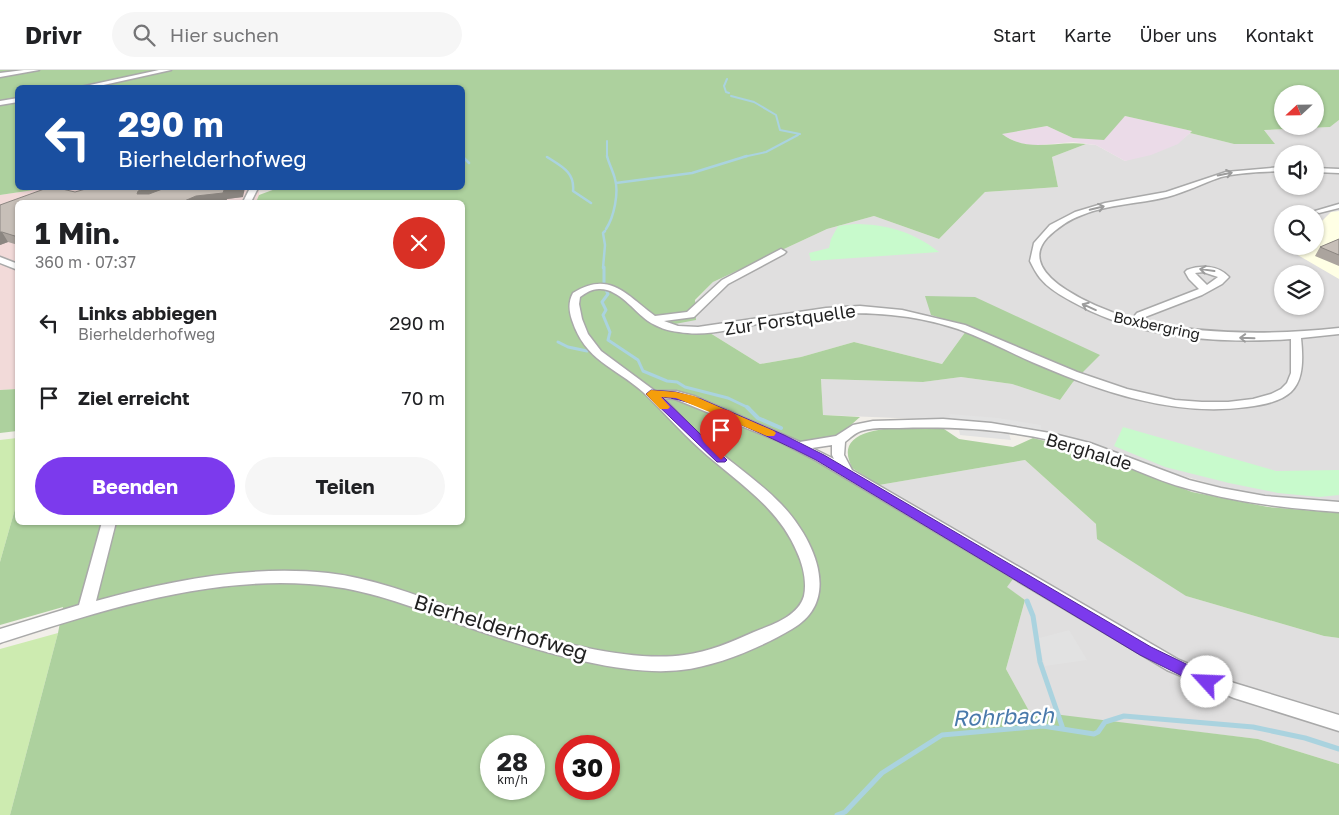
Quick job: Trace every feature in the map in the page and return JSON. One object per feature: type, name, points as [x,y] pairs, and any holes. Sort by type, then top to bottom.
[{"type":"street","points":[[0,75],[36,70]]},
{"type":"street","points":[[94,85],[168,70]]},
{"type":"street","points":[[0,103],[15,100]]},
{"type":"street","name":"Boxbergring","points":[[1274,170],[1226,174],[1172,193],[1087,210],[1062,221],[1041,238],[1036,249],[1035,262],[1050,283],[1068,297],[1088,307],[1137,324],[1168,330],[1220,336],[1272,338],[1339,331]]},
{"type":"street","points":[[1324,170],[1339,171]]},
{"type":"street","points":[[1324,210],[1339,206]]},
{"type":"street","points":[[652,320],[690,315],[724,282],[781,252]]},
{"type":"street","points":[[0,260],[15,266]]},
{"type":"street","name":"Zur Forstquelle","points":[[651,394],[606,362],[593,350],[581,331],[574,308],[574,299],[578,293],[588,288],[612,288],[620,291],[652,320],[673,328],[699,330],[826,310],[867,309],[894,312],[958,326],[1050,365],[1117,388],[1150,398],[1186,404],[1221,406],[1260,402],[1276,396],[1291,386],[1296,367],[1296,336]]},
{"type":"street","points":[[1137,324],[1137,318],[1141,315],[1187,299],[1205,289]]},
{"type":"street","points":[[651,394],[676,395],[690,399],[798,446],[846,471],[1139,647],[1207,682],[1247,696],[1339,723]]},
{"type":"street","name":"Bierhelderhofweg","points":[[0,636],[86,610],[157,592],[215,582],[274,577],[314,578],[376,588],[525,639],[614,659],[672,664],[720,654],[775,629],[804,611],[812,594],[809,565],[796,534],[777,506],[704,445],[651,394]]},
{"type":"street","name":"Berghalde","points":[[798,446],[839,440],[857,428],[878,424],[943,423],[991,427],[1067,441],[1106,453],[1186,484],[1221,493],[1265,501],[1339,508]]},
{"type":"street","points":[[839,440],[838,455],[846,471]]},
{"type":"street","points":[[86,610],[108,525]]},
{"type":"shaded area","points":[[1125,116],[1192,131],[1178,144],[1151,155],[1125,161],[1096,145],[1073,142],[1030,146],[1022,145],[1001,134],[1047,126],[1073,138],[1119,121]]},
{"type":"shaded area","points":[[1339,120],[1339,510],[1246,494],[995,422],[823,415],[821,379],[923,382],[961,377],[1012,384],[1060,400],[1073,382],[969,327],[942,364],[854,342],[801,357],[760,364],[710,333],[674,324],[713,282],[827,229],[874,216],[939,239],[985,192],[1058,187],[1052,157],[1086,144],[1096,145],[1125,161],[1184,138],[1190,133],[1234,144],[1274,143],[1264,130],[1274,130],[1274,135],[1324,135],[1324,127],[1330,127]]},
{"type":"shaded area","points":[[34,190],[259,190],[257,200],[15,200],[15,389],[0,390],[0,195]]},
{"type":"shaded area","points":[[1339,211],[1339,279],[1324,270],[1324,265],[1315,265],[1298,255],[1324,255],[1324,219],[1331,212]]},
{"type":"shaded area","points":[[949,414],[998,418],[1041,425],[1041,432],[951,420]]},
{"type":"shaded area","points":[[959,429],[1009,434],[1011,440],[960,435]]},
{"type":"shaded area","points":[[1025,460],[1096,524],[1186,596],[1324,636],[1339,638],[1339,764],[1258,739],[1029,712],[1006,669],[1025,600],[1006,587],[1013,579],[879,485]]},
{"type":"shaded area","points":[[1069,630],[1087,660],[1045,666],[1039,638]]},
{"type":"green space","points":[[0,70],[1339,70],[1339,120],[1330,127],[1324,127],[1324,85],[1274,85],[1274,130],[1264,130],[1275,144],[1234,144],[1190,133],[1192,131],[1125,116],[1104,140],[1073,138],[1047,126],[1002,134],[1012,140],[1032,145],[1086,144],[1052,157],[1058,187],[985,192],[939,239],[874,216],[827,229],[713,282],[695,300],[696,320],[675,324],[710,333],[760,364],[801,357],[854,342],[942,364],[969,327],[931,315],[925,296],[975,297],[1100,355],[1073,382],[1060,400],[1012,384],[961,377],[923,382],[821,379],[823,415],[860,417],[836,438],[799,444],[819,460],[1013,579],[1007,587],[1025,600],[1006,669],[1029,711],[1258,739],[1339,764],[1339,815],[10,815],[58,633],[63,607],[0,625],[0,562],[15,509],[15,525],[465,525],[465,200],[257,200],[259,195],[273,190],[465,190],[465,85],[15,85],[15,190],[34,190],[0,195]]},
{"type":"green space","points":[[866,224],[899,230],[920,239],[939,252],[811,261],[809,253],[829,248],[831,239],[838,226]]},
{"type":"green space","points":[[15,389],[15,431],[0,433],[0,390]]},
{"type":"green space","points":[[941,427],[959,439],[1013,447],[1033,438],[1089,452],[1192,492],[1268,507],[1339,513],[1339,638],[1324,636],[1186,596],[1097,539],[1096,524],[1025,460],[879,485],[852,468],[848,454],[849,446],[855,439],[865,433],[891,428]]},
{"type":"green space","points":[[1123,427],[1276,471],[1339,470],[1339,495],[1319,497],[1278,493],[1165,467],[1114,446]]},
{"type":"green space","points":[[15,438],[15,509],[0,562],[0,440]]},
{"type":"green space","points":[[58,633],[10,815],[0,815],[0,649]]},
{"type":"building","points":[[41,190],[75,192],[82,190],[141,190],[137,194],[149,194],[160,190],[224,190],[223,193],[196,196],[187,200],[15,200],[15,236],[0,232],[0,205]]},
{"type":"building","points":[[1339,239],[1339,255],[1324,249],[1324,245]]},
{"type":"waterway","points":[[727,79],[724,86],[726,92],[729,93]]},
{"type":"waterway","points":[[731,96],[754,102],[776,115],[780,130],[800,134]]},
{"type":"waterway","points":[[746,156],[766,152],[798,135]]},
{"type":"waterway","points":[[607,141],[607,156]]},
{"type":"waterway","points":[[606,229],[616,198],[615,179],[607,156]]},
{"type":"waterway","points":[[616,183],[692,173],[746,156]]},
{"type":"waterway","points":[[547,157],[566,170],[572,179],[573,191],[591,203]]},
{"type":"waterway","points":[[465,159],[469,163]]},
{"type":"waterway","points":[[603,268],[605,245],[603,233],[605,231]]},
{"type":"waterway","points":[[604,267],[604,284]]},
{"type":"waterway","points":[[606,290],[608,294],[602,302],[606,310],[603,315],[610,332],[608,340],[638,360],[643,371],[667,381],[677,382],[685,387],[728,398],[747,407]]},
{"type":"waterway","points":[[558,342],[568,347],[587,351]]},
{"type":"waterway","points":[[747,407],[758,418],[781,428]]},
{"type":"waterway","points":[[1027,601],[1033,616],[1040,662],[1063,729]]},
{"type":"waterway","name":"Rohrbach","points":[[837,815],[845,812],[882,773],[942,735],[1043,726],[1094,734],[1098,732],[1105,722],[1124,716],[1253,727],[1305,738],[1339,749]]},
{"type":"slow traffic","points":[[664,407],[651,394],[676,395],[690,399],[770,433]]},
{"type":"route","points":[[721,460],[651,394],[676,395],[690,399],[780,437],[846,471],[1146,651],[1207,682]]}]
